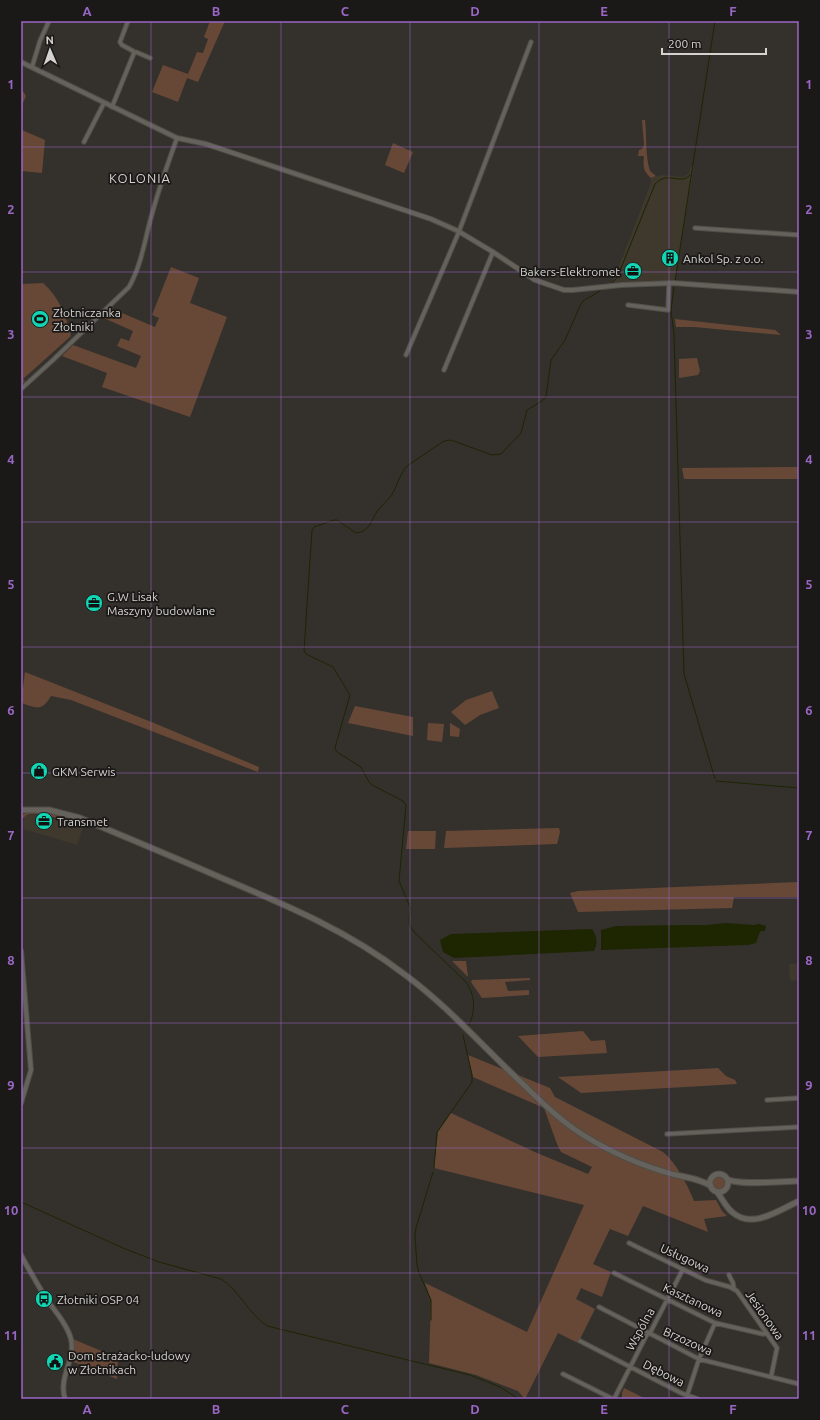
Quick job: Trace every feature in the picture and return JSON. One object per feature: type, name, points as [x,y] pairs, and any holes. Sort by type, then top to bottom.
[{"type":"main road","points":[[21,810],[49,810],[80,818],[285,904],[324,922],[372,951],[419,985],[543,1104],[573,1128],[597,1144],[642,1165],[697,1180],[711,1186],[724,1203],[736,1215],[754,1219],[763,1217],[799,1201]]},
{"type":"main road","points":[[697,1180],[709,1179],[720,1174],[730,1181],[799,1181]]},
{"type":"main road","points":[[711,1186],[710,1182],[712,1178]]},
{"type":"main road","points":[[724,1203],[727,1179]]},
{"type":"main road","points":[[717,1192],[742,1182]]},
{"type":"street","points":[[32,67],[40,41],[49,21]]},
{"type":"street","points":[[128,21],[120,42],[134,53],[136,52],[150,58]]},
{"type":"street","points":[[406,354],[458,231],[531,42]]},
{"type":"street","points":[[112,106],[134,53]]},
{"type":"street","points":[[21,62],[177,138],[206,144],[420,214],[458,231],[535,280],[564,290],[669,283],[799,292]]},
{"type":"street","points":[[84,142],[104,103]]},
{"type":"street","points":[[21,389],[129,286],[142,255],[152,213],[177,138]]},
{"type":"street","points":[[695,228],[799,235]]},
{"type":"street","points":[[444,370],[493,252]]},
{"type":"street","points":[[628,305],[668,310],[669,283]]},
{"type":"street","points":[[21,951],[31,1070],[21,1103]]},
{"type":"street","points":[[767,1100],[799,1098]]},
{"type":"street","points":[[667,1134],[799,1127]]},
{"type":"street","name":"Usługowa","points":[[629,1243],[705,1280],[734,1289]]},
{"type":"street","points":[[21,1255],[65,1326],[71,1340],[71,1355],[63,1380],[63,1392],[65,1399]]},
{"type":"street","name":"Wspólna","points":[[614,1399],[646,1336],[683,1269]]},
{"type":"street","name":"Kasztanowa","points":[[614,1273],[715,1323],[763,1334],[767,1333]]},
{"type":"street","name":"Jesionowa","points":[[729,1275],[734,1289],[777,1348],[771,1377]]},
{"type":"street","name":"Brzozowa","points":[[599,1307],[699,1359],[799,1384]]},
{"type":"street","points":[[687,1397],[699,1359],[715,1323]]},
{"type":"street","name":"Dębowa","points":[[580,1341],[687,1397],[698,1399]]},
{"type":"street","points":[[563,1374],[614,1399]]},
{"type":"shaded area","points":[[210,21],[225,21],[198,82],[187,78],[178,102],[152,92],[163,65],[188,74],[197,52],[203,53],[208,39],[204,37]]},
{"type":"shaded area","points":[[21,88],[26,96],[23,103],[22,130],[45,140],[42,173],[21,171]]},
{"type":"shaded area","points":[[642,120],[645,120],[648,165],[650,171],[656,176],[651,178],[646,173],[644,168],[644,156],[638,156],[639,150],[642,149],[644,145]]},
{"type":"shaded area","points":[[393,143],[413,152],[404,173],[385,165]]},
{"type":"shaded area","points":[[691,166],[694,166],[674,286],[612,284],[651,183],[651,178],[663,175],[683,177],[689,173]]},
{"type":"shaded area","points":[[171,267],[199,278],[190,303],[227,317],[190,417],[102,387],[107,373],[62,356],[73,345],[136,368],[141,356],[117,346],[121,338],[129,341],[133,331],[99,316],[108,307],[155,327],[159,318],[152,315]]},
{"type":"shaded area","points":[[43,283],[58,300],[67,321],[71,336],[23,379],[25,381],[21,385],[21,284]]},
{"type":"shaded area","points":[[675,319],[775,330],[781,335],[694,327],[676,327]]},
{"type":"shaded area","points":[[697,358],[700,371],[698,375],[679,378],[679,359]]},
{"type":"shaded area","points":[[799,467],[799,479],[684,479],[682,468]]},
{"type":"shaded area","points":[[25,672],[154,723],[259,767],[258,772],[71,700],[51,696],[42,707],[35,707],[21,703],[21,688],[23,687]]},
{"type":"shaded area","points":[[492,691],[499,708],[480,715],[465,725],[451,712],[466,700]]},
{"type":"shaded area","points":[[355,706],[413,717],[413,736],[348,723]]},
{"type":"shaded area","points":[[428,723],[444,724],[442,742],[427,740]]},
{"type":"shaded area","points":[[450,723],[460,729],[459,737],[450,736]]},
{"type":"shaded area","points":[[29,812],[59,814],[75,818],[84,824],[83,828],[57,818],[37,814],[29,814],[21,820],[21,815]]},
{"type":"shaded area","points":[[31,814],[43,815],[83,828],[77,845],[23,829],[24,816]]},
{"type":"shaded area","points":[[559,828],[560,832],[557,844],[444,848],[446,831]]},
{"type":"shaded area","points":[[408,831],[436,831],[435,849],[406,849]]},
{"type":"shaded area","points":[[799,882],[799,897],[734,897],[732,908],[578,912],[570,893],[578,891]]},
{"type":"shaded area","points":[[726,923],[759,924],[766,926],[765,931],[761,931],[759,934],[756,943],[748,945],[601,950],[601,930],[616,926],[706,925]]},
{"type":"shaded area","points":[[592,929],[596,940],[594,951],[454,958],[443,952],[440,940],[451,934]]},
{"type":"shaded area","points":[[452,961],[466,961],[468,977]]},
{"type":"shaded area","points":[[799,963],[799,980],[790,981],[789,964]]},
{"type":"shaded area","points":[[530,978],[530,980],[505,982],[508,991],[529,990],[529,995],[482,998],[471,982],[472,980]]},
{"type":"shaded area","points":[[583,1031],[591,1041],[605,1040],[607,1053],[538,1057],[518,1036]]},
{"type":"shaded area","points":[[468,1055],[550,1088],[555,1097],[663,1152],[673,1162],[694,1201],[716,1200],[722,1211],[727,1216],[704,1219],[708,1232],[643,1206],[628,1236],[610,1229],[593,1264],[611,1272],[602,1297],[581,1288],[576,1299],[595,1309],[578,1343],[558,1333],[525,1399],[518,1391],[476,1375],[429,1363],[431,1300],[425,1283],[527,1332],[584,1205],[434,1168],[438,1132],[451,1113],[537,1153],[588,1174],[592,1167],[561,1152],[544,1108],[473,1077]]},
{"type":"shaded area","points":[[718,1068],[726,1076],[735,1080],[737,1084],[581,1093],[558,1077]]},
{"type":"shaded area","points":[[721,1177],[724,1178],[724,1188],[717,1189],[714,1188],[713,1181],[714,1178]]},
{"type":"shaded area","points":[[73,1339],[118,1358],[117,1379],[71,1361],[74,1349]]},
{"type":"shaded area","points":[[624,1388],[646,1399],[622,1399]]},
{"type":"waterway","points":[[675,281],[715,21]]},
{"type":"waterway","points":[[611,284],[617,278],[655,184],[665,178],[683,179],[690,175]]},
{"type":"waterway","points":[[674,286],[671,311],[674,334],[684,674],[715,779]]},
{"type":"waterway","points":[[469,1025],[474,1008],[473,997],[469,987],[466,982],[414,932],[410,926],[410,907],[399,881],[406,805],[403,801],[372,785],[361,767],[337,752],[335,749],[350,695],[333,667],[306,654],[304,651],[312,530],[314,527],[334,520],[337,520],[356,533],[367,528],[378,510],[391,496],[407,466],[444,441],[451,440],[492,455],[501,454],[521,433],[527,410],[546,397],[551,360],[565,340],[583,301],[600,291]]},
{"type":"waterway","points":[[716,781],[799,788]]},
{"type":"waterway","points":[[434,1168],[437,1132],[472,1082],[472,1075],[463,1035]]},
{"type":"waterway","points":[[431,1320],[431,1300],[419,1273],[415,1236],[416,1228],[433,1172]]},
{"type":"waterway","points":[[21,1202],[123,1248],[159,1262],[221,1279],[233,1289],[254,1315],[267,1326],[470,1375],[500,1387],[519,1399]]},
{"type":"place","name":"Ankol Sp. z o.o.","points":[[670,258]]},
{"type":"place","name":"Bakers-Elektromet","points":[[633,271]]},
{"type":"place","name":"Złotniczanka Złotniki","points":[[40,319]]},
{"type":"place","name":"G.W Lisak Maszyny budowlane","points":[[94,603]]},
{"type":"place","name":"GKM Serwis","points":[[39,771]]},
{"type":"place","name":"Transmet","points":[[44,821]]},
{"type":"place","name":"Złotniki OSP 04","points":[[44,1299]]},
{"type":"place","name":"Dom strażacko-ludowy w Złotnikach","points":[[55,1362]]},
{"type":"district","name":"KOLONIA","points":[[140,178]]}]
